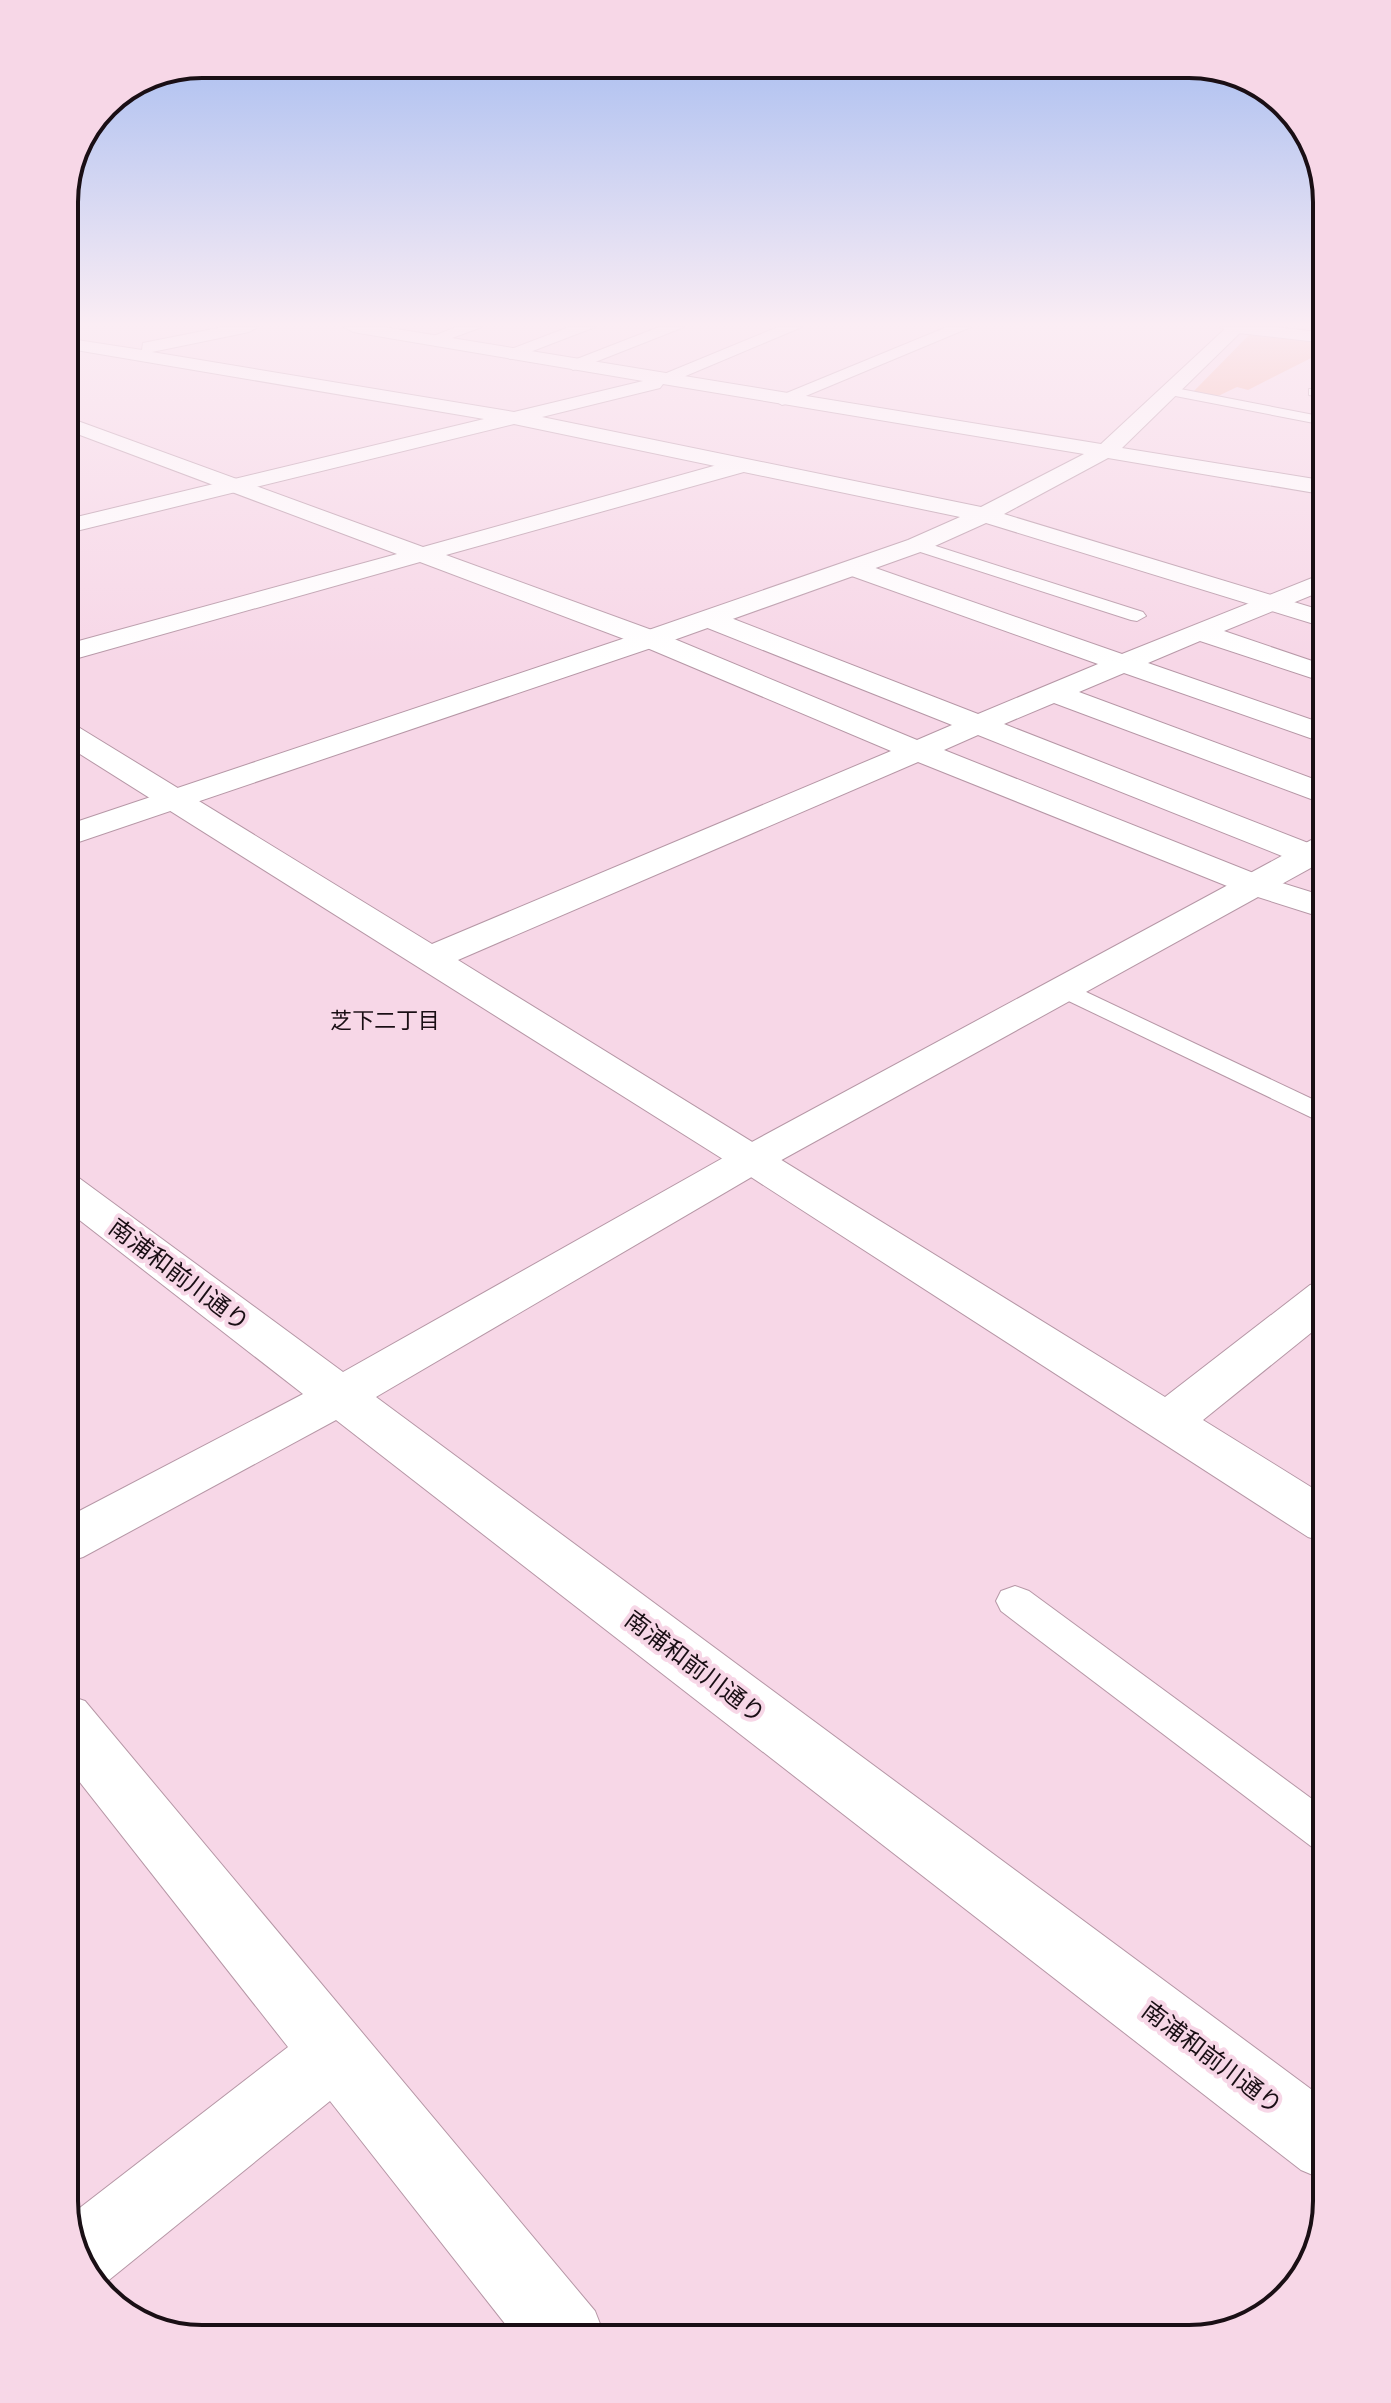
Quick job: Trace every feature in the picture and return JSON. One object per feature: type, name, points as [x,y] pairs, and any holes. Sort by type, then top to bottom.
[{"type":"street","points":[[104,439],[238,484],[650,639],[918,751],[1254,885],[1313,904]]},
{"type":"street","points":[[78,524],[427,439]]},
{"type":"street","points":[[618,439],[984,515],[1313,616]]},
{"type":"street","points":[[1032,439],[1313,486]]},
{"type":"street","points":[[78,832],[855,569],[984,515],[1106,451],[1119,439]]},
{"type":"street","points":[[78,650],[743,465]]},
{"type":"street","points":[[855,569],[1313,730]]},
{"type":"street","points":[[431,958],[1123,663],[1313,586]]},
{"type":"street","points":[[709,619],[978,725],[1313,848]]},
{"type":"street","points":[[1200,632],[1313,670]]},
{"type":"street","points":[[1054,693],[1313,790]]},
{"type":"street","points":[[78,740],[752,1159],[1313,1514]]},
{"type":"street","points":[[78,1536],[338,1397],[752,1159],[1313,853]]},
{"type":"street","name":"南浦和前川通り","points":[[78,1198],[1313,2134]]},
{"type":"street","points":[[1167,1422],[1313,1307]]},
{"type":"street","points":[[78,1735],[556,2325]]},
{"type":"street","points":[[88,2248],[336,2053]]},
{"type":"lane","points":[[917,545],[1137,616]]},
{"type":"lane","points":[[1063,989],[1313,1110]]},
{"type":"lane","points":[[1015,1601],[1313,1824]]},
{"type":"district","name":"芝下二丁目","points":[[385,1020]]}]
